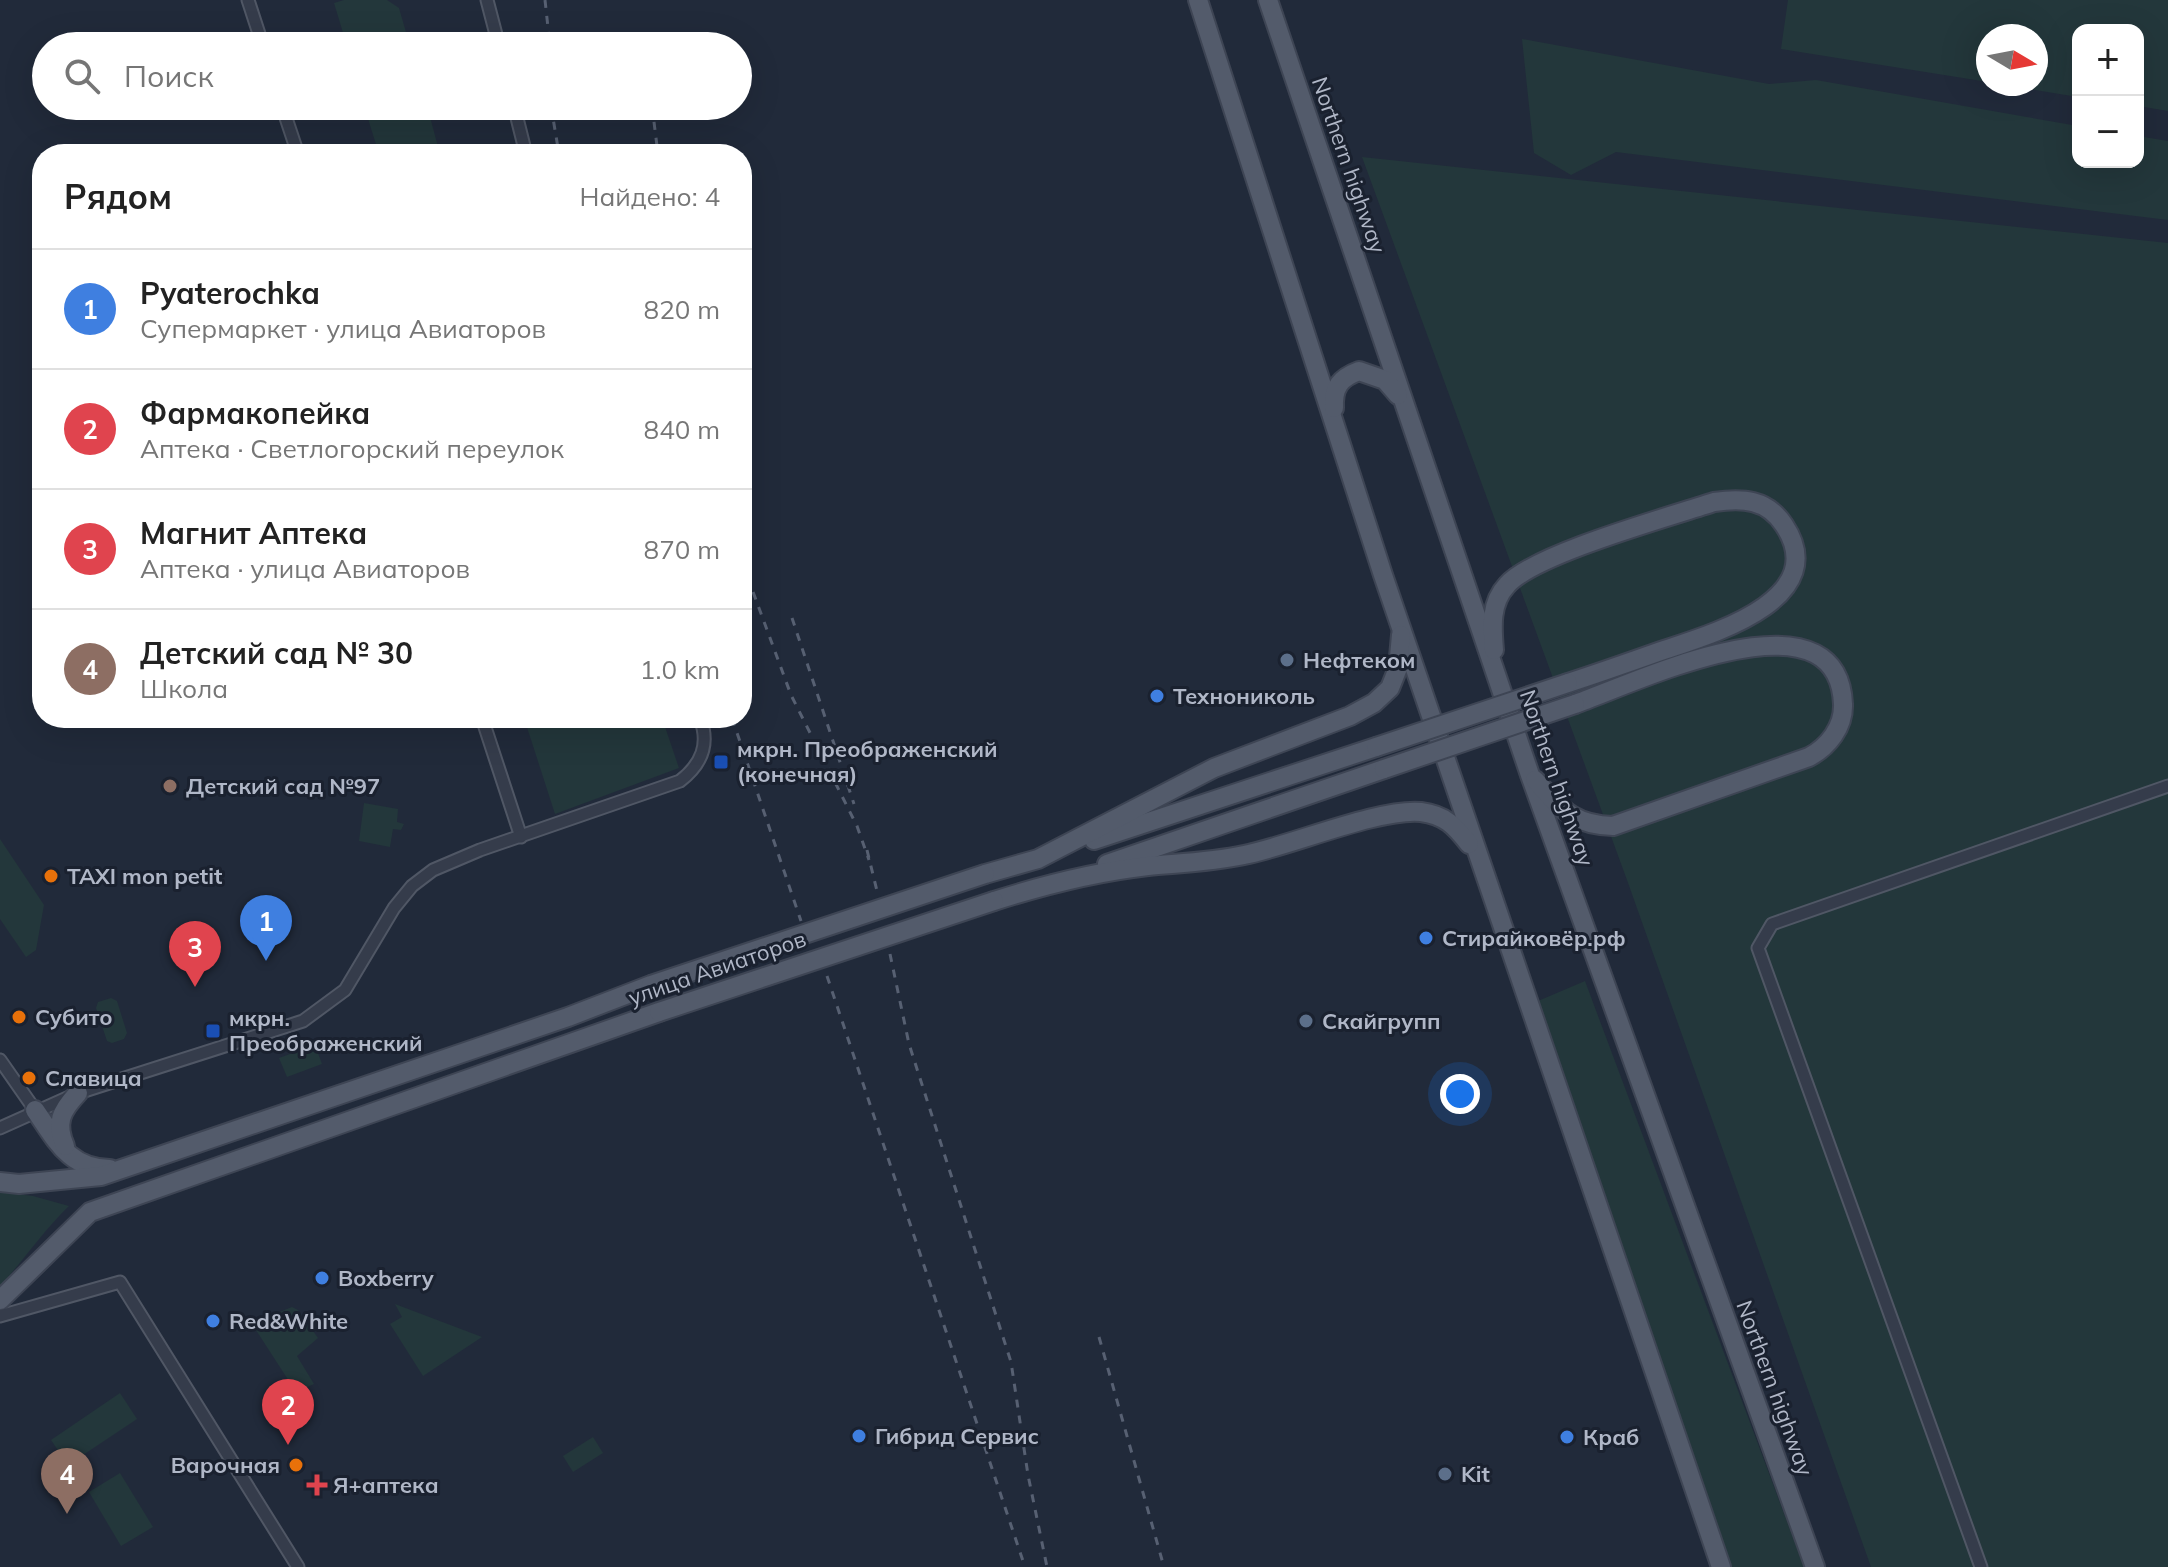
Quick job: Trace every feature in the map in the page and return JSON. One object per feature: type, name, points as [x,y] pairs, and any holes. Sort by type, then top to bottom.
[{"type":"main road","points":[[1198,0],[1401,628],[1721,1567]]},
{"type":"main road","name":"Northern highway","points":[[1268,0],[1530,775],[1815,1567]]},
{"type":"main road","points":[[1335,420],[1333,394],[1347,375],[1359,371],[1372,373],[1385,380],[1400,397]]},
{"type":"main road","points":[[1038,859],[1738,625],[1775,598],[1789,582],[1795,558],[1791,535],[1777,515],[1761,503],[1741,499],[1714,502],[1526,570],[1507,585],[1496,601],[1492,619],[1496,677]]},
{"type":"main road","name":"улица Авиаторов","points":[[0,1182],[77,1180],[121,1169],[651,985],[1038,859],[1214,768],[1350,716],[1374,703],[1390,688],[1398,668],[1401,628]]},
{"type":"main road","points":[[1055,882],[1734,649],[1781,644],[1808,648],[1830,662],[1842,685],[1844,708],[1837,731],[1824,749],[1613,826],[1589,825],[1569,815],[1530,775]]},
{"type":"main road","name":"улица Авиаторов","points":[[0,1300],[90,1212],[659,1012],[1055,882],[1147,866],[1245,855],[1391,815],[1418,812],[1438,815],[1453,824],[1478,856]]},
{"type":"main road","points":[[69,1156],[59,1124],[65,1106],[78,1093]]},
{"type":"main road","points":[[35,1110],[59,1147],[69,1156],[91,1168],[121,1169]]},
{"type":"street","points":[[248,0],[258,32]]},
{"type":"street","points":[[487,0],[495,32]]},
{"type":"street","points":[[287,120],[295,144]]},
{"type":"street","points":[[518,120],[524,144]]},
{"type":"street","points":[[485,728],[521,837]]},
{"type":"street","points":[[0,1128],[78,1093],[277,1030],[322,1010],[345,990],[394,908],[412,886],[449,861],[680,781],[701,760],[705,745],[702,728]]},
{"type":"street","points":[[1981,1567],[1758,948],[1772,924],[2168,786]]},
{"type":"street","points":[[0,1060],[35,1110]]},
{"type":"street","points":[[0,1316],[120,1282],[298,1567]]},
{"type":"green space","points":[[344,0],[387,0],[399,8],[406,32],[343,32],[334,3]]},
{"type":"green space","points":[[1788,0],[2168,0],[2168,111],[2144,107],[2144,24],[2072,24],[2072,96],[2048,92],[2048,24],[1976,24],[1976,80],[1781,49]]},
{"type":"green space","points":[[1522,39],[1769,84],[1816,80],[2072,125],[2072,168],[2144,168],[2144,137],[2168,141],[2168,220],[1616,152],[1571,175],[1534,153]]},
{"type":"green space","points":[[368,120],[431,120],[437,144],[376,144]]},
{"type":"green space","points":[[1362,157],[2168,243],[2168,1567],[1871,1567],[1627,880]]},
{"type":"green space","points":[[527,728],[665,728],[679,768],[555,814]]},
{"type":"green space","points":[[364,803],[398,809],[397,822],[404,824],[401,830],[393,829],[390,847],[359,841]]},
{"type":"green space","points":[[0,839],[44,905],[36,950],[26,957],[0,919]]},
{"type":"green space","points":[[1585,981],[1804,1567],[1731,1567],[1538,1001]]},
{"type":"green space","points":[[111,998],[117,1001],[127,1033],[124,1039],[112,1043],[107,1041],[96,1008],[98,1002]]},
{"type":"green space","points":[[315,1045],[322,1064],[287,1077],[279,1058]]},
{"type":"green space","points":[[0,1192],[33,1196],[69,1206],[0,1286]]},
{"type":"green space","points":[[395,1304],[482,1337],[423,1376],[390,1324],[402,1317]]},
{"type":"green space","points":[[292,1307],[298,1310],[318,1338],[297,1356],[314,1384],[296,1392],[254,1327],[257,1321]]},
{"type":"green space","points":[[120,1393],[137,1419],[68,1465],[51,1440]]},
{"type":"green space","points":[[593,1437],[603,1453],[573,1472],[563,1456]]},
{"type":"green space","points":[[120,1473],[153,1527],[121,1546],[89,1492]]},
{"type":"railway","points":[[545,0],[548,32]]},
{"type":"railway","points":[[553,120],[557,144]]},
{"type":"railway","points":[[654,120],[657,144]]},
{"type":"railway","points":[[752,589],[791,695],[857,826],[869,860]]},
{"type":"railway","points":[[792,618],[854,804]]},
{"type":"railway","points":[[735,728],[801,921]]},
{"type":"railway","points":[[867,850],[878,895]]},
{"type":"railway","points":[[890,954],[909,1044],[1011,1362],[1028,1475],[1047,1567]]},
{"type":"railway","points":[[827,976],[1025,1567]]},
{"type":"railway","points":[[1099,1337],[1164,1567]]},
{"type":"place","name":"Нефтеком","points":[[1287,660]]},
{"type":"place","name":"Технониколь","points":[[1157,696]]},
{"type":"place","name":"мкрн. Преображенский (конечная)","points":[[721,762]]},
{"type":"place","name":"Детский сад №97","points":[[170,786]]},
{"type":"place","name":"TAXI mon petit","points":[[51,876]]},
{"type":"place","name":"Стирайковёр.рф","points":[[1426,938]]},
{"type":"place","name":"Pyaterochka","points":[[266,961]]},
{"type":"place","name":"Магнит Аптека","points":[[195,987]]},
{"type":"place","name":"Субито","points":[[19,1017]]},
{"type":"place","name":"Скайгрупп","points":[[1306,1021]]},
{"type":"place","name":"мкрн. Преображенский","points":[[213,1031]]},
{"type":"place","name":"Славица","points":[[29,1078]]},
{"type":"place","name":"Boxberry","points":[[322,1278]]},
{"type":"place","name":"Red&White","points":[[213,1321]]},
{"type":"place","name":"Гибрид Сервис","points":[[859,1436]]},
{"type":"place","name":"Краб","points":[[1567,1437]]},
{"type":"place","name":"Фармакопейка","points":[[288,1445]]},
{"type":"place","name":"Варочная","points":[[296,1465]]},
{"type":"place","name":"Kit","points":[[1445,1474]]},
{"type":"place","name":"Я+аптека","points":[[317,1485]]},
{"type":"place","name":"Детский сад № 30","points":[[67,1514]]}]
